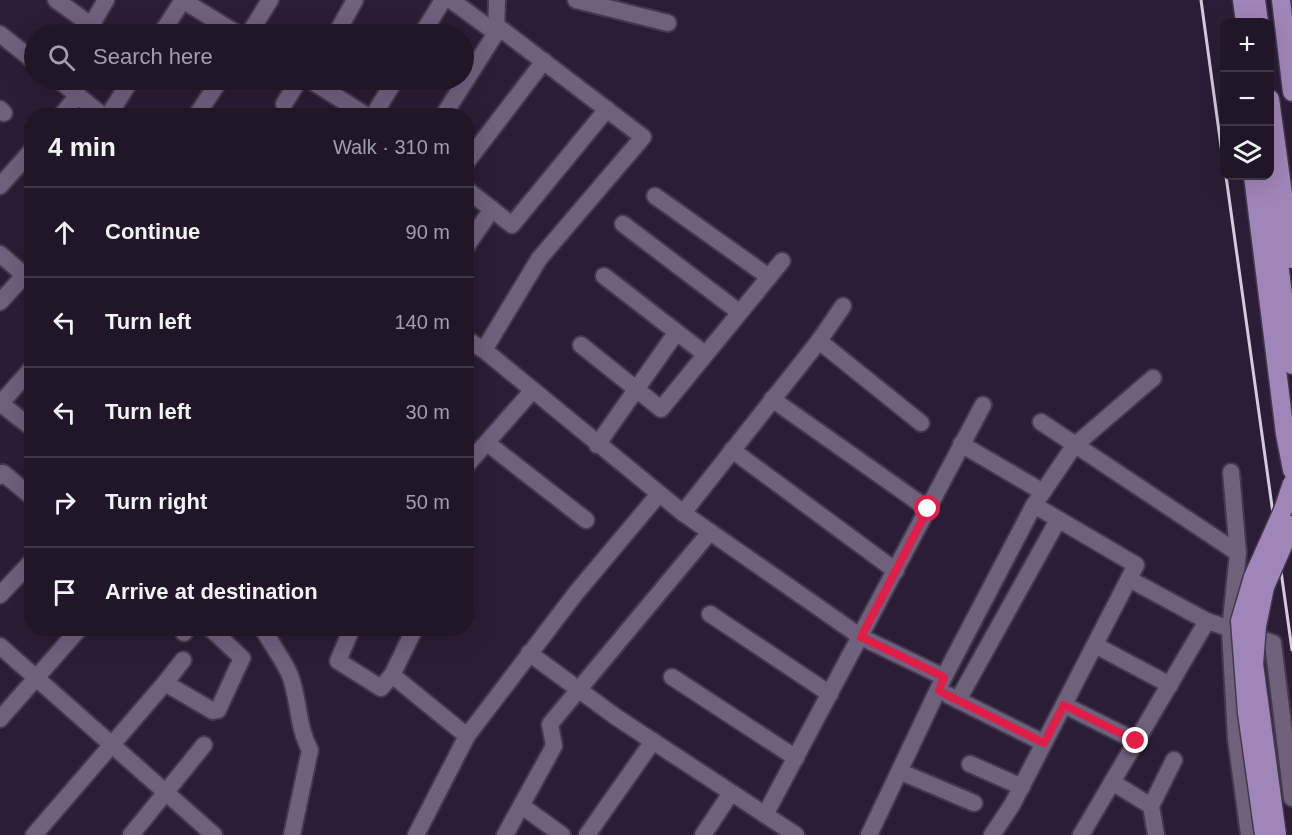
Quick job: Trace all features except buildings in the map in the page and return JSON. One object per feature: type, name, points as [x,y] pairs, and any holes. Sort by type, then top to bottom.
[{"type":"main road","points":[[1229,0],[1231,18]]},
{"type":"main road","points":[[1242,0],[1244,18]]},
{"type":"main road","points":[[1256,0],[1258,18]]},
{"type":"main road","points":[[1281,0],[1292,92]]},
{"type":"main road","points":[[1273,126],[1292,259]]},
{"type":"main road","points":[[1253,180],[1285,434],[1292,470]]},
{"type":"main road","points":[[1269,180],[1292,365]]},
{"type":"main road","points":[[1264,835],[1247,713],[1240,621],[1253,577],[1283,510],[1292,483]]},
{"type":"main road","points":[[1277,835],[1254,664],[1257,626],[1265,587],[1292,525]]},
{"type":"street","points":[[56,0],[82,24]]},
{"type":"street","points":[[92,24],[106,0]]},
{"type":"street","points":[[167,24],[183,0],[222,24]]},
{"type":"street","points":[[255,24],[270,0]]},
{"type":"street","points":[[342,24],[355,0]]},
{"type":"street","points":[[428,24],[443,0]]},
{"type":"street","points":[[451,0],[544,61],[643,136],[539,259],[484,350]]},
{"type":"street","points":[[474,65],[496,29],[497,0]]},
{"type":"street","points":[[576,0],[668,23]]},
{"type":"street","points":[[0,34],[24,53]]},
{"type":"street","points":[[474,153],[544,61]]},
{"type":"street","points":[[72,90],[93,108]]},
{"type":"street","points":[[113,108],[125,90]]},
{"type":"street","points":[[201,108],[213,90]]},
{"type":"street","points":[[284,104],[293,90]]},
{"type":"street","points":[[326,90],[355,108]]},
{"type":"street","points":[[378,108],[389,90]]},
{"type":"street","points":[[448,108],[459,90]]},
{"type":"street","points":[[67,108],[78,95]]},
{"type":"street","points":[[474,195],[512,225],[607,109]]},
{"type":"street","points":[[0,186],[24,159]]},
{"type":"street","points":[[655,196],[769,277]]},
{"type":"street","points":[[474,236],[492,208]]},
{"type":"street","points":[[623,224],[739,312]]},
{"type":"street","points":[[0,254],[24,271]]},
{"type":"street","points":[[581,345],[661,409],[782,261]]},
{"type":"street","points":[[604,276],[705,354]]},
{"type":"street","points":[[0,302],[24,279]]},
{"type":"street","points":[[683,513],[819,341],[843,306]]},
{"type":"street","points":[[597,445],[676,333]]},
{"type":"street","points":[[819,341],[921,423]]},
{"type":"street","points":[[474,344],[597,445],[710,532],[861,637],[942,684],[958,699],[1044,743]]},
{"type":"street","points":[[24,377],[0,403],[24,422]]},
{"type":"street","points":[[868,835],[901,772],[942,684],[1039,498],[1074,446],[1153,378]]},
{"type":"street","points":[[474,457],[532,391]]},
{"type":"street","points":[[772,399],[928,509]]},
{"type":"street","points":[[765,815],[983,405]]},
{"type":"street","points":[[1041,422],[1238,553]]},
{"type":"street","points":[[487,443],[586,520]]},
{"type":"street","points":[[961,444],[1039,498],[1058,520],[1136,565],[1022,786],[992,835]]},
{"type":"street","points":[[732,450],[896,571]]},
{"type":"street","points":[[1231,472],[1238,553],[1230,630],[1236,739],[1249,835]]},
{"type":"street","points":[[0,476],[3,473],[24,490]]},
{"type":"street","points":[[416,835],[467,736],[576,593],[659,494]]},
{"type":"street","points":[[958,699],[1058,520]]},
{"type":"street","points":[[505,835],[554,746],[550,724],[710,532]]},
{"type":"street","points":[[0,595],[24,570]]},
{"type":"street","points":[[1129,579],[1208,621],[1273,643],[1292,798]]},
{"type":"street","points":[[710,614],[830,694]]},
{"type":"street","points":[[1081,835],[1208,621]]},
{"type":"street","points":[[0,719],[73,636]]},
{"type":"street","points":[[165,683],[213,711],[218,710],[242,658],[219,636]]},
{"type":"street","points":[[268,636],[290,675],[298,702],[302,735],[310,750],[292,835]]},
{"type":"street","points":[[348,636],[338,660],[381,688],[392,675],[411,636]]},
{"type":"street","points":[[1095,645],[1170,685]]},
{"type":"street","points":[[0,646],[214,835]]},
{"type":"street","points":[[529,653],[579,691],[652,741],[796,835]]},
{"type":"street","points":[[34,835],[183,660]]},
{"type":"street","points":[[392,675],[467,736]]},
{"type":"street","points":[[672,677],[796,758]]},
{"type":"street","points":[[1064,705],[1136,741]]},
{"type":"street","points":[[587,835],[652,741]]},
{"type":"street","points":[[131,835],[204,745]]},
{"type":"street","points":[[1156,835],[1151,806],[1174,760]]},
{"type":"street","points":[[970,764],[1022,786]]},
{"type":"street","points":[[901,772],[974,802]]},
{"type":"street","points":[[1112,782],[1151,806]]},
{"type":"street","points":[[703,835],[731,793]]},
{"type":"street","points":[[522,806],[562,835]]},
{"type":"railway","points":[[1201,0],[1220,139]]},
{"type":"railway","points":[[1227,180],[1292,650]]},
{"type":"route","points":[[928,509],[861,637],[944,677],[939,691],[1044,743],[1064,705],[1136,741]]}]
